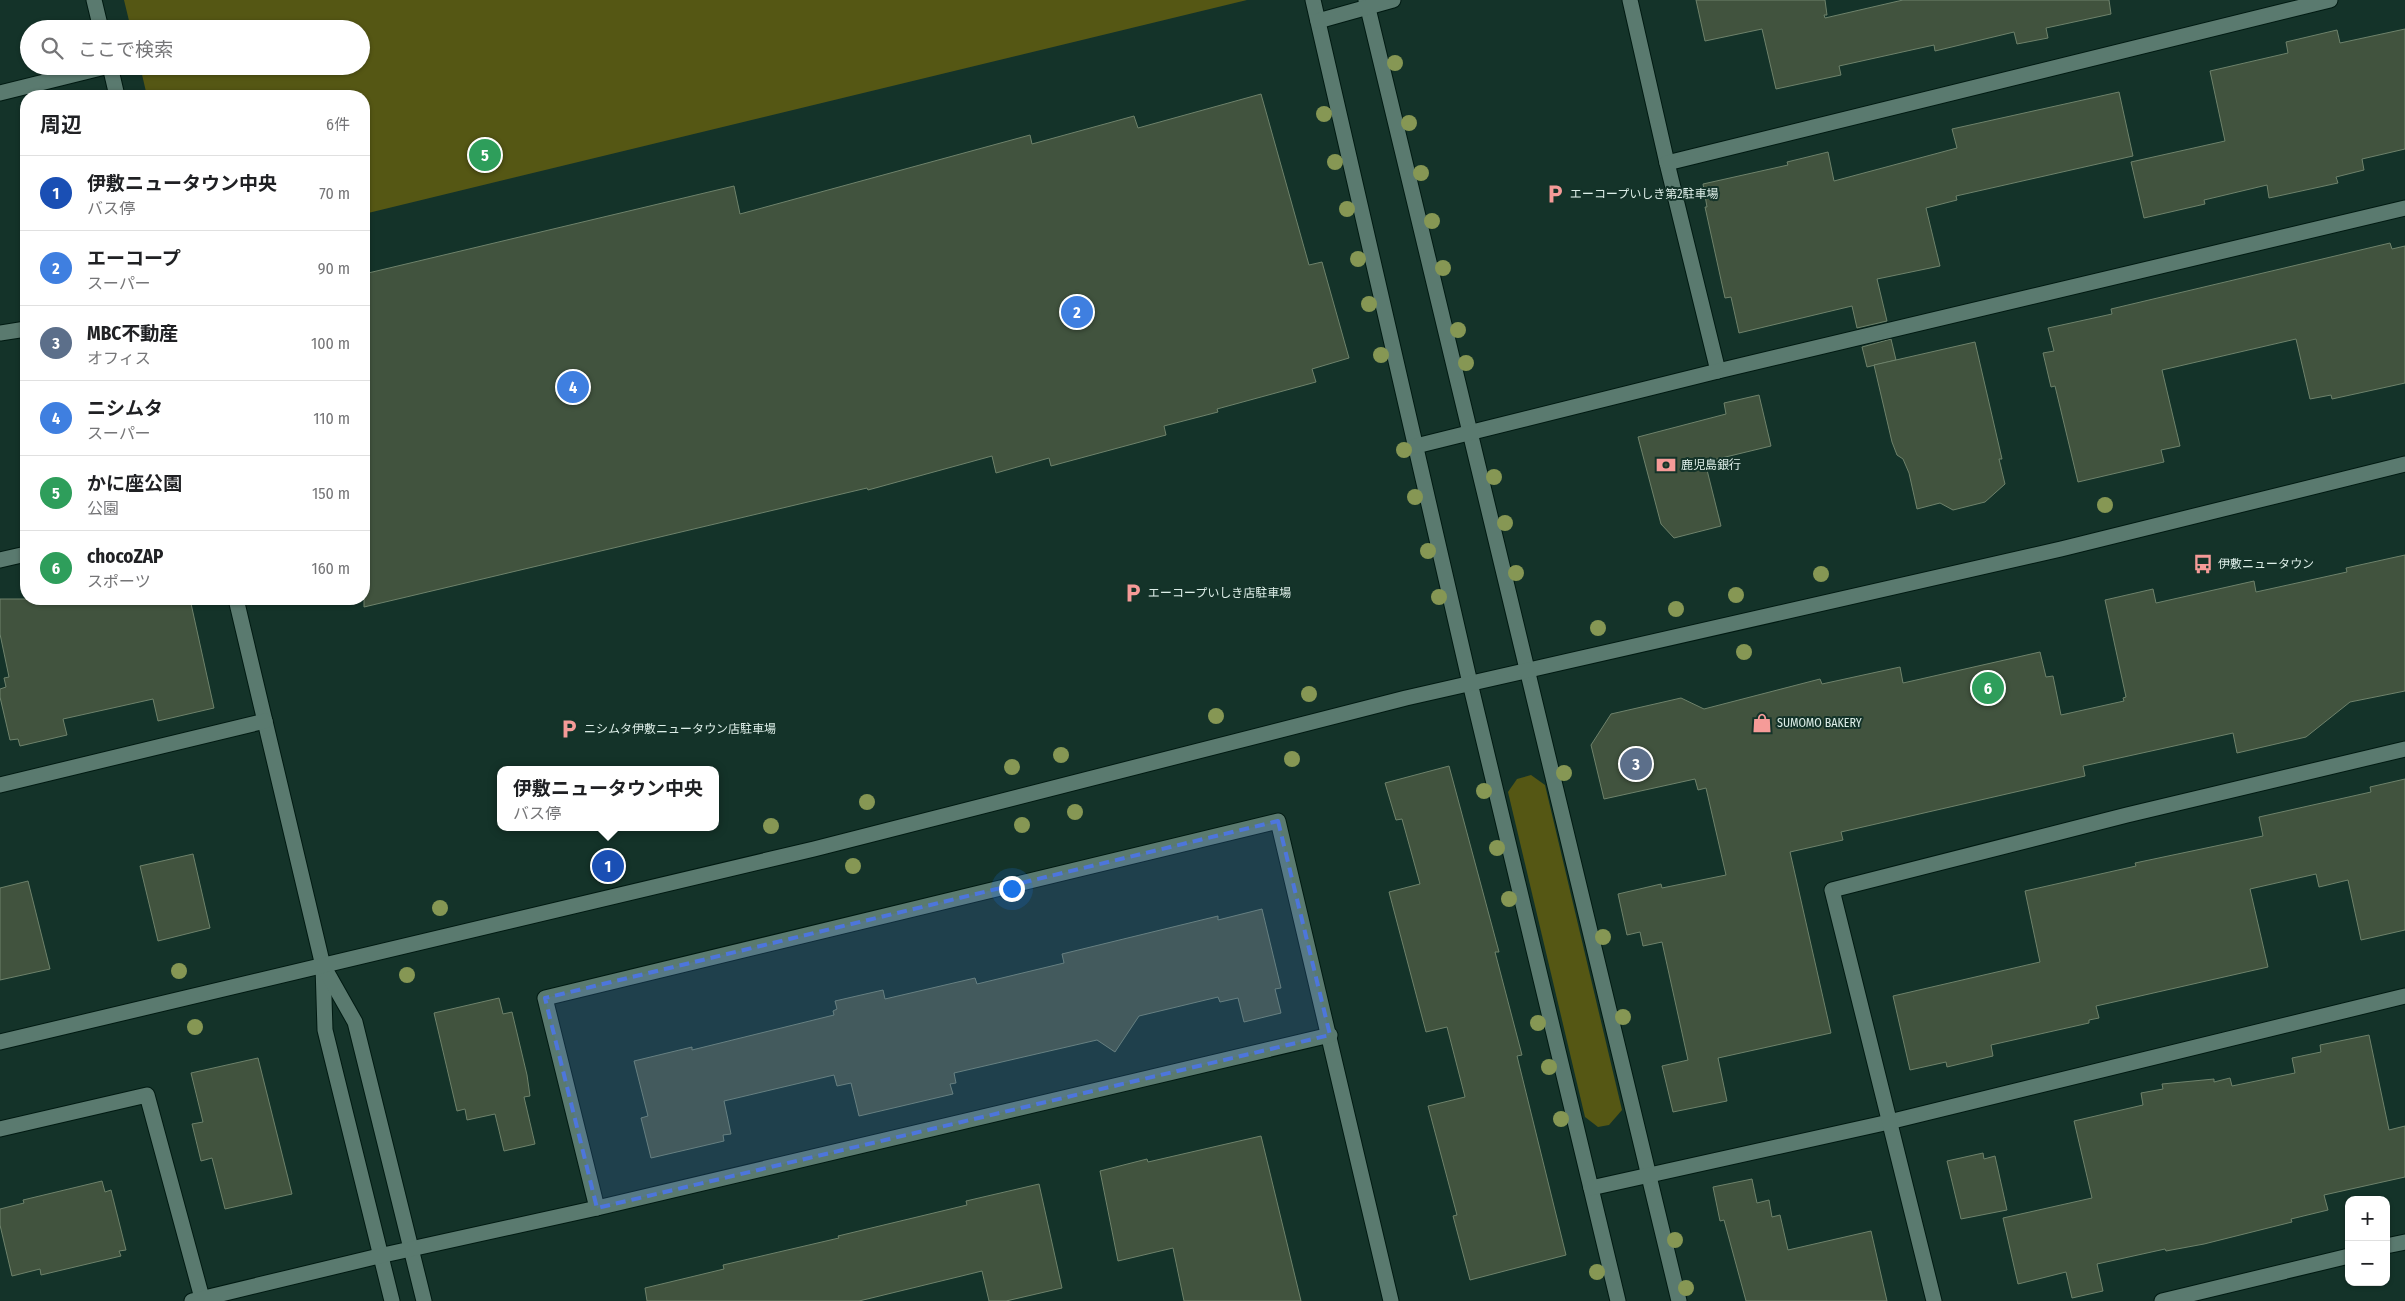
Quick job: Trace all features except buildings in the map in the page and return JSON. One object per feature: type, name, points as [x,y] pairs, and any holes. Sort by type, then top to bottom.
[{"type":"street","points":[[94,0],[99,20]]},
{"type":"street","points":[[1313,0],[1470,683],[1618,1301]]},
{"type":"street","points":[[1318,21],[1367,3],[1393,0]]},
{"type":"street","points":[[1630,0],[1667,163],[1718,371]]},
{"type":"street","points":[[1667,163],[2330,0]]},
{"type":"street","points":[[1367,3],[1679,1301]]},
{"type":"street","points":[[0,93],[73,75]]},
{"type":"street","points":[[112,75],[116,90]]},
{"type":"street","points":[[1416,446],[1718,371],[2405,208]]},
{"type":"street","points":[[0,333],[20,330]]},
{"type":"street","points":[[0,1042],[814,849],[1470,683],[2061,548],[2405,464]]},
{"type":"street","points":[[0,560],[20,555]]},
{"type":"street","points":[[237,605],[323,966],[325,1030],[379,1256],[392,1301]]},
{"type":"street","points":[[0,785],[265,721]]},
{"type":"street","points":[[1934,1301],[1832,890],[2136,813],[2405,749]]},
{"type":"street","points":[[597,1208],[545,998],[1278,821],[1330,1035],[1391,1301]]},
{"type":"street","points":[[323,966],[355,1022],[424,1301]]},
{"type":"street","points":[[1591,1188],[1889,1122],[2405,996]]},
{"type":"street","points":[[0,1129],[147,1095],[197,1300],[379,1256],[597,1208],[1330,1035]]},
{"type":"street","points":[[2390,1245],[2405,1242]]},
{"type":"street","points":[[2162,1301],[2345,1257]]},
{"type":"highlighted area","points":[[1278,821],[1330,1035],[597,1208],[545,998]]},
{"type":"shaded area","points":[[124,0],[1247,0],[370,213],[370,90],[146,90],[142,75],[370,75],[370,20],[129,20]]},
{"type":"shaded area","points":[[1531,775],[1545,785],[1622,1110],[1609,1125],[1598,1127],[1585,1117],[1508,792],[1517,779]]},
{"type":"place","name":"かに座公園","points":[[485,155]]},
{"type":"place","name":"エーコープいしき第2駐車場","points":[[1555,194]]},
{"type":"place","name":"エーコープ","points":[[1077,312]]},
{"type":"place","name":"ニシムタ","points":[[573,387]]},
{"type":"place","name":"鹿児島銀行","points":[[1666,465]]},
{"type":"place","name":"伊敷ニュータウン","points":[[2203,564]]},
{"type":"place","name":"エーコープいしき店駐車場","points":[[1133,593]]},
{"type":"place","name":"chocoZAP","points":[[1988,688]]},
{"type":"place","name":"SUMOMO BAKERY","points":[[1762,723]]},
{"type":"place","name":"ニシムタ伊敷ニュータウン店駐車場","points":[[569,729]]},
{"type":"place","name":"MBC不動産","points":[[1636,764]]},
{"type":"place","name":"伊敷ニュータウン中央","points":[[608,866]]}]
